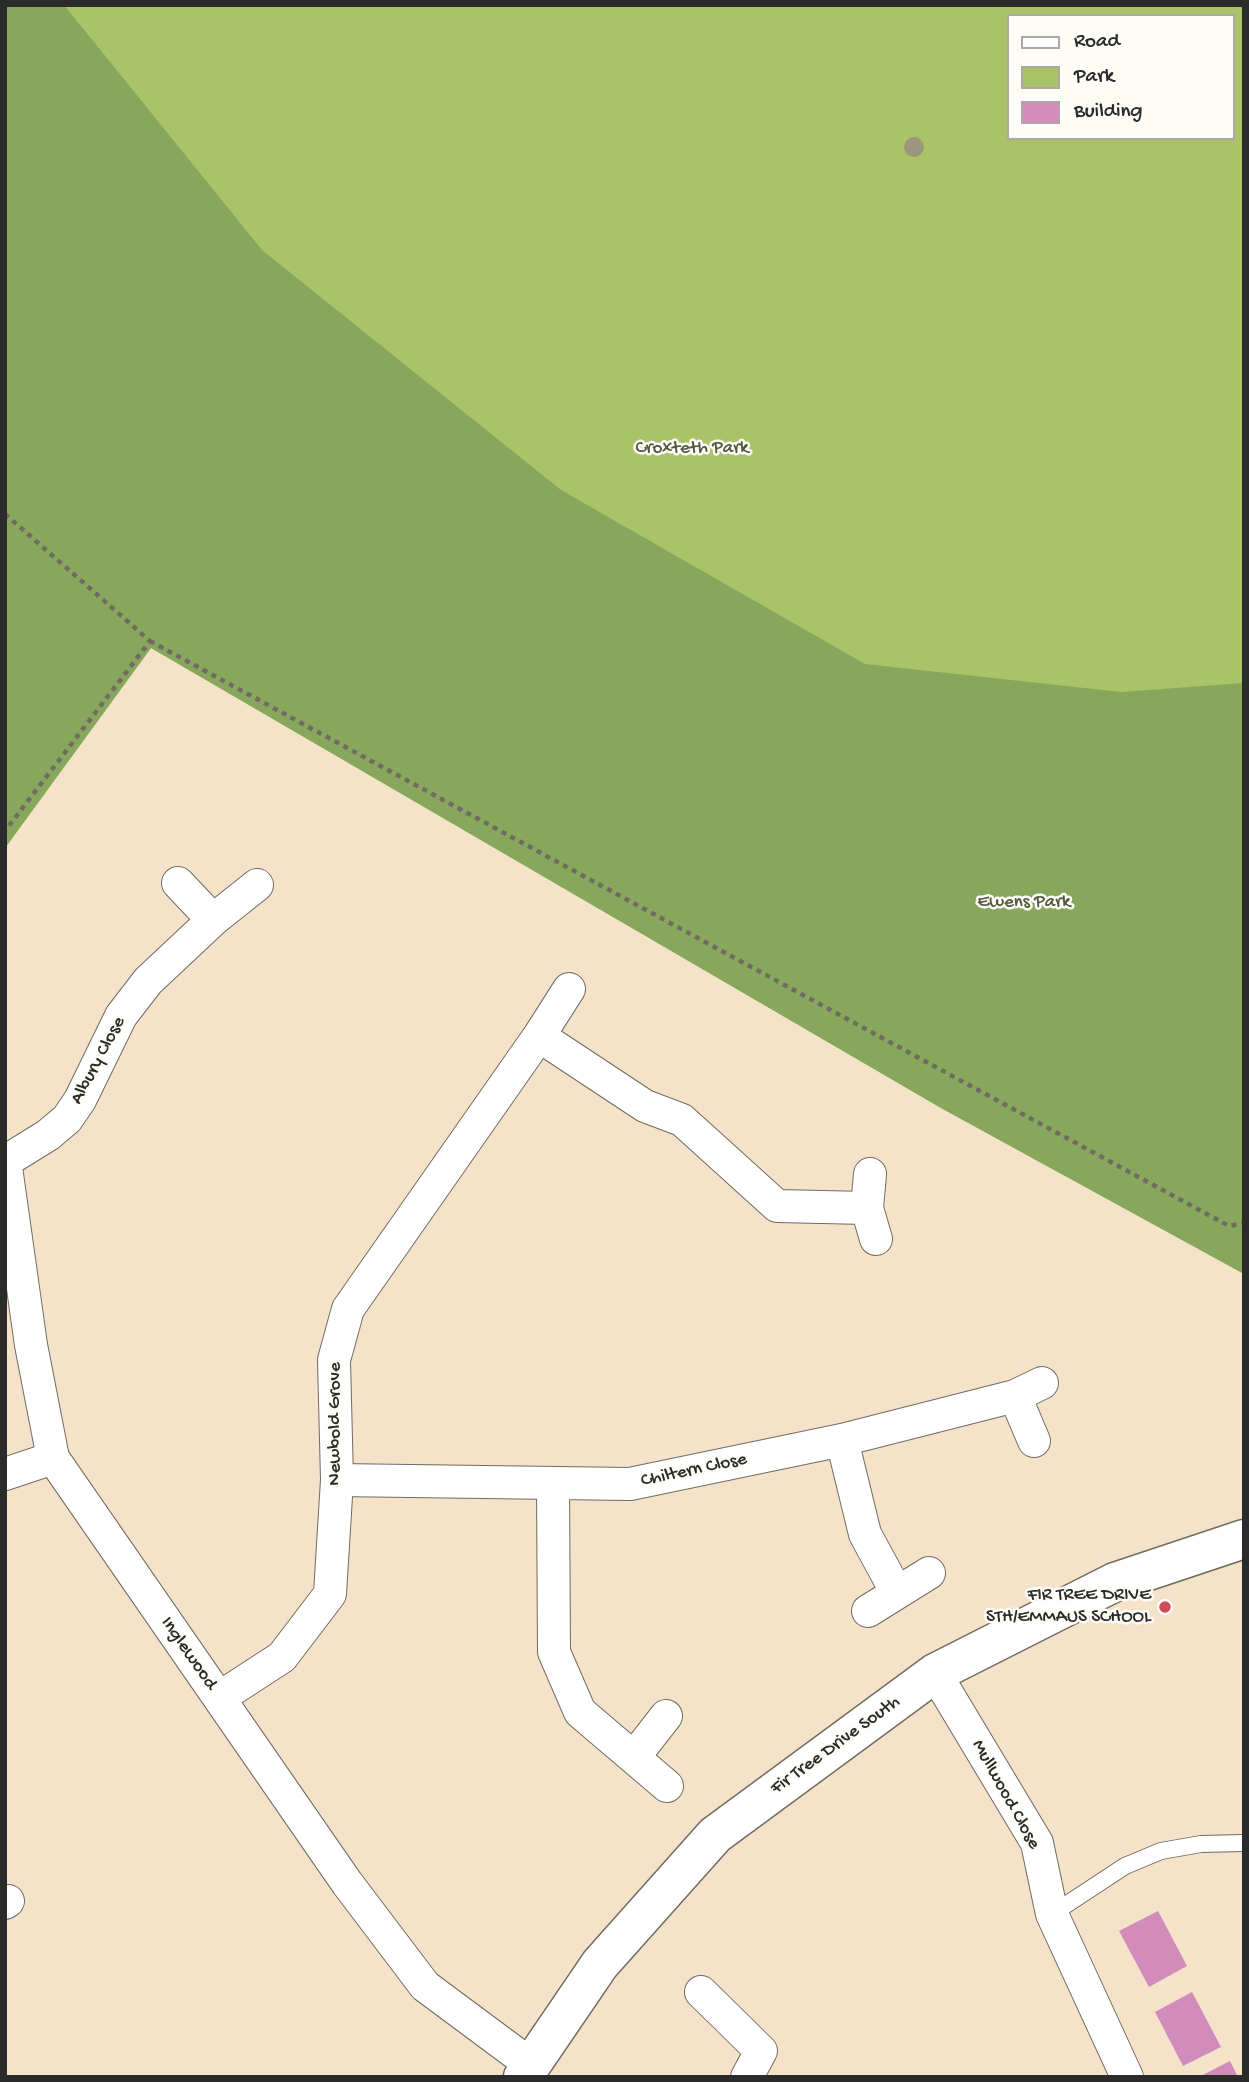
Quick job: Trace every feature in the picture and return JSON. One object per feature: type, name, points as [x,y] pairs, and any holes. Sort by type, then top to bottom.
[{"type":"street","points":[[178,883],[213,920]]},
{"type":"street","name":"Albury Close","points":[[6,1161],[48,1135],[67,1119],[80,1100],[121,1016],[148,981],[213,920],[257,885]]},
{"type":"street","name":"Newbold Grove","points":[[219,1698],[282,1657],[330,1594],[337,1480],[334,1360],[348,1309],[569,989]]},
{"type":"street","points":[[539,1035],[645,1106],[682,1120],[777,1206],[867,1208]]},
{"type":"street","name":"Inglewood","points":[[6,1161],[31,1345],[54,1458],[347,1883],[425,1986],[527,2070]]},
{"type":"street","points":[[870,1174],[867,1208],[876,1239]]},
{"type":"street","name":"Chiltern Close","points":[[337,1480],[630,1484],[842,1440],[1028,1390],[1034,1441]]},
{"type":"street","points":[[842,1440],[865,1534],[897,1592]]},
{"type":"street","points":[[5,1474],[54,1458]]},
{"type":"street","points":[[554,1483],[554,1652],[580,1712],[667,1786]]},
{"type":"street","name":"Fir Tree Drive South","points":[[527,2070],[600,1964],[715,1835],[935,1673],[1115,1582],[1244,1539]]},
{"type":"street","points":[[867,1611],[929,1573]]},
{"type":"street","name":"Mullwood Close","points":[[935,1673],[1037,1843],[1052,1914],[1127,2077]]},
{"type":"street","points":[[634,1756],[666,1716]]},
{"type":"street","points":[[701,1992],[761,2051],[747,2077]]},
{"type":"lane","points":[[1052,1914],[1125,1866],[1161,1851],[1201,1844],[1244,1843]]},
{"type":"path","points":[[5,514],[150,640],[1229,1226],[1244,1223]]},
{"type":"path","points":[[5,831],[150,640]]},
{"type":"green space","name":"Croxteth Park","points":[[5,5],[1244,5],[1244,1274],[941,1108],[151,648],[5,848]]},
{"type":"green space","name":"Ewens Park","points":[[5,5],[64,5],[262,250],[561,490],[865,664],[1121,692],[1244,683],[1244,1274],[941,1108],[151,648],[5,848]]},
{"type":"building","points":[[1158,1911],[1187,1966],[1149,1987],[1119,1931]]},
{"type":"building","points":[[1192,1992],[1221,2047],[1183,2066],[1155,2012]]},
{"type":"building","points":[[1230,2061],[1238,2077],[1199,2077]]},
{"type":"place","name":"FIR TREE DRIVE STH/EMMAUS SCHOOL","points":[[1165,1607]]}]
